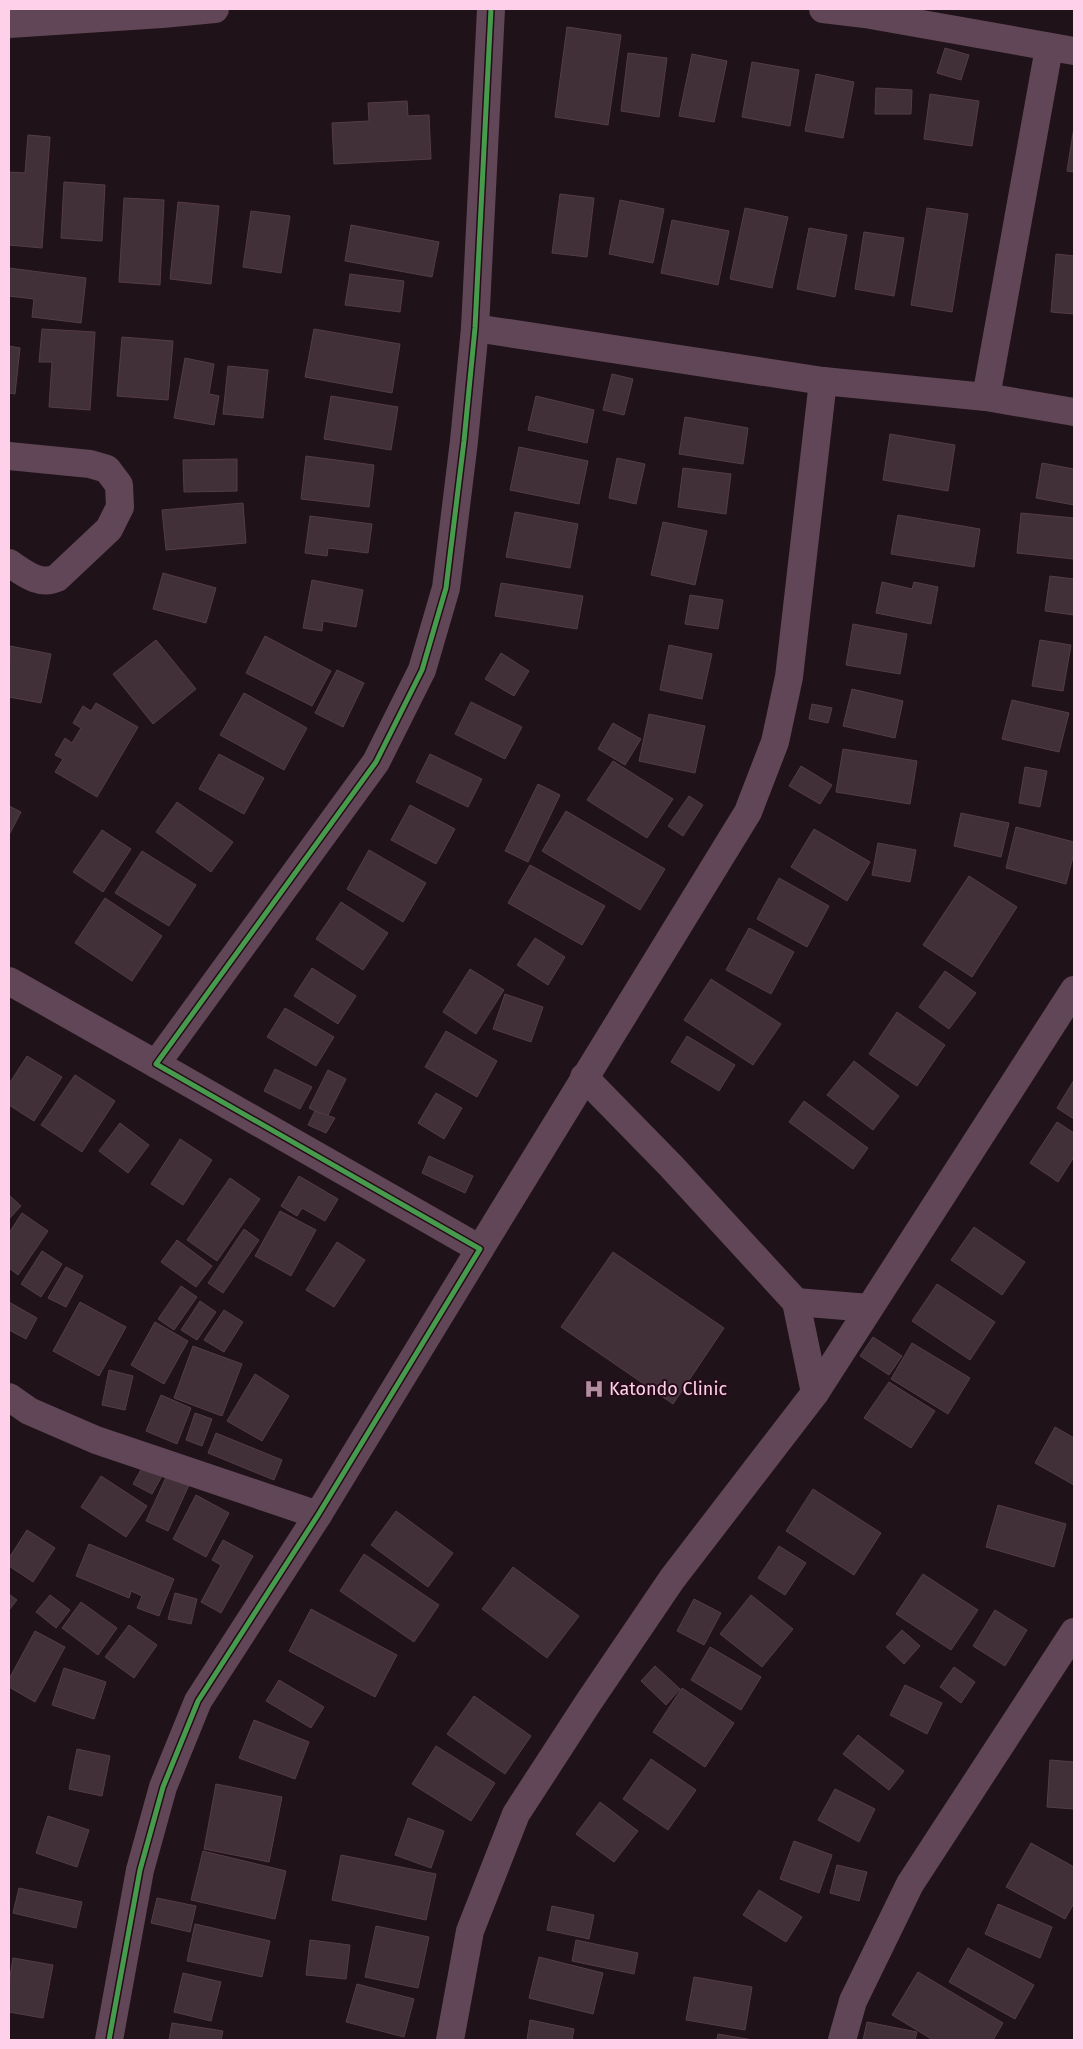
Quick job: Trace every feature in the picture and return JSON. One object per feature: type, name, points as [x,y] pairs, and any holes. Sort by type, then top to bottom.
[{"type":"street","points":[[9,24],[214,9]]},
{"type":"street","points":[[156,1064],[376,762],[422,670],[446,588],[475,328],[491,9]]},
{"type":"street","points":[[823,9],[865,11],[1062,49],[986,396]]},
{"type":"street","points":[[475,328],[823,381],[986,396],[1074,412]]},
{"type":"street","points":[[109,2040],[140,1870],[163,1787],[198,1701],[318,1515],[748,812],[775,742],[789,677],[823,381]]},
{"type":"street","points":[[9,456],[90,464],[108,469],[119,485],[120,507],[109,529],[57,578],[48,582],[34,579],[9,563]]},
{"type":"street","points":[[9,981],[480,1248]]},
{"type":"street","points":[[450,2040],[470,1931],[516,1814],[672,1579],[815,1393],[1074,990]]},
{"type":"street","points":[[584,1078],[671,1166],[796,1302],[815,1393]]},
{"type":"street","points":[[796,1302],[869,1308]]},
{"type":"street","points":[[9,1396],[29,1411],[96,1440],[318,1515]]},
{"type":"street","points":[[842,2040],[853,2001],[910,1884],[1074,1632]]},
{"type":"building","points":[[567,27],[621,35],[608,125],[555,117]]},
{"type":"building","points":[[945,48],[969,55],[961,80],[937,73]]},
{"type":"building","points":[[628,53],[667,58],[659,117],[621,111]]},
{"type":"building","points":[[692,54],[727,61],[714,122],[679,116]]},
{"type":"building","points":[[752,62],[799,70],[790,126],[742,117]]},
{"type":"building","points":[[816,74],[854,82],[843,138],[805,131]]},
{"type":"building","points":[[876,88],[912,90],[911,114],[875,114]]},
{"type":"building","points":[[930,94],[979,101],[972,146],[924,139]]},
{"type":"building","points":[[407,101],[408,116],[429,115],[431,159],[334,164],[332,123],[369,121],[368,103]]},
{"type":"building","points":[[1074,127],[1074,172],[1067,171]]},
{"type":"building","points":[[28,135],[50,137],[42,248],[9,245],[9,172],[25,173]]},
{"type":"building","points":[[64,182],[105,185],[102,241],[61,238]]},
{"type":"building","points":[[560,194],[594,198],[587,257],[552,253]]},
{"type":"building","points":[[124,198],[164,200],[160,285],[119,282]]},
{"type":"building","points":[[620,200],[664,209],[653,263],[609,254]]},
{"type":"building","points":[[178,202],[219,206],[211,284],[170,279]]},
{"type":"building","points":[[745,208],[788,217],[772,288],[730,279]]},
{"type":"building","points":[[927,208],[968,214],[952,312],[911,305]]},
{"type":"building","points":[[251,211],[290,216],[281,273],[243,267]]},
{"type":"building","points":[[672,220],[729,231],[718,285],[661,273]]},
{"type":"building","points":[[351,225],[439,242],[432,277],[345,261]]},
{"type":"building","points":[[809,228],[847,235],[835,297],[797,289]]},
{"type":"building","points":[[864,232],[904,238],[894,296],[855,289]]},
{"type":"building","points":[[1056,254],[1074,256],[1074,314],[1051,312]]},
{"type":"building","points":[[9,268],[86,278],[81,323],[32,317],[34,299],[9,296]]},
{"type":"building","points":[[350,274],[404,281],[400,312],[345,305]]},
{"type":"building","points":[[42,329],[95,332],[90,410],[49,407],[52,362],[39,362]]},
{"type":"building","points":[[314,329],[400,344],[392,393],[305,377]]},
{"type":"building","points":[[122,337],[173,341],[168,400],[117,396]]},
{"type":"building","points":[[9,346],[20,348],[15,394],[9,393]]},
{"type":"building","points":[[185,358],[214,364],[209,394],[219,396],[214,425],[174,418]]},
{"type":"building","points":[[228,366],[268,370],[263,418],[223,414]]},
{"type":"building","points":[[612,374],[633,379],[624,415],[603,410]]},
{"type":"building","points":[[331,396],[398,407],[391,450],[324,439]]},
{"type":"building","points":[[536,396],[594,410],[587,443],[528,430]]},
{"type":"building","points":[[685,417],[748,428],[743,464],[679,454]]},
{"type":"building","points":[[890,434],[955,445],[948,491],[883,480]]},
{"type":"building","points":[[519,447],[588,461],[579,504],[510,490]]},
{"type":"building","points":[[306,456],[374,465],[369,507],[301,499]]},
{"type":"building","points":[[617,458],[645,464],[636,504],[609,498]]},
{"type":"building","points":[[237,459],[237,491],[184,492],[183,460]]},
{"type":"building","points":[[1042,463],[1074,469],[1074,505],[1036,498]]},
{"type":"building","points":[[683,468],[731,474],[726,514],[678,507]]},
{"type":"building","points":[[243,503],[246,543],[166,550],[162,510]]},
{"type":"building","points":[[515,512],[578,524],[570,568],[506,557]]},
{"type":"building","points":[[1021,513],[1074,518],[1074,559],[1017,553]]},
{"type":"building","points":[[898,515],[980,529],[974,567],[891,554]]},
{"type":"building","points":[[310,516],[372,524],[368,553],[328,548],[327,556],[305,553]]},
{"type":"building","points":[[663,522],[707,531],[695,585],[651,575]]},
{"type":"building","points":[[163,573],[216,588],[206,623],[153,609]]},
{"type":"building","points":[[1050,576],[1074,579],[1074,615],[1045,611]]},
{"type":"building","points":[[312,580],[363,590],[356,627],[323,621],[322,631],[303,628]]},
{"type":"building","points":[[882,582],[912,589],[914,582],[938,587],[931,624],[876,613]]},
{"type":"building","points":[[501,583],[583,596],[577,629],[495,616]]},
{"type":"building","points":[[690,595],[723,600],[718,629],[685,624]]},
{"type":"building","points":[[853,624],[907,634],[900,674],[846,665]]},
{"type":"building","points":[[265,636],[331,671],[312,706],[246,673]]},
{"type":"building","points":[[156,640],[196,689],[153,724],[113,674]]},
{"type":"building","points":[[1040,640],[1071,645],[1063,691],[1032,686]]},
{"type":"building","points":[[669,645],[712,654],[702,699],[660,690]]},
{"type":"building","points":[[10,646],[51,654],[41,703],[9,697]]},
{"type":"building","points":[[501,653],[529,671],[514,696],[485,679]]},
{"type":"building","points":[[337,670],[364,683],[343,727],[315,713]]},
{"type":"building","points":[[852,689],[903,701],[895,738],[843,726]]},
{"type":"building","points":[[244,693],[307,728],[284,770],[220,735]]},
{"type":"building","points":[[1012,700],[1069,713],[1059,752],[1002,739]]},
{"type":"building","points":[[471,702],[522,727],[505,759],[455,734]]},
{"type":"building","points":[[96,703],[138,727],[97,797],[55,772],[63,759],[55,755],[65,738],[72,743],[81,728],[73,723],[83,706],[91,711]]},
{"type":"building","points":[[812,704],[832,708],[828,723],[809,719]]},
{"type":"building","points":[[649,714],[705,726],[695,773],[639,761]]},
{"type":"building","points":[[613,723],[641,739],[625,765],[598,749]]},
{"type":"building","points":[[843,749],[917,761],[910,804],[836,792]]},
{"type":"building","points":[[219,754],[264,778],[244,814],[199,789]]},
{"type":"building","points":[[430,754],[482,779],[468,807],[416,782]]},
{"type":"building","points":[[613,761],[673,799],[647,838],[587,800]]},
{"type":"building","points":[[801,766],[832,785],[820,804],[789,786]]},
{"type":"building","points":[[1025,767],[1047,771],[1040,807],[1019,803]]},
{"type":"building","points":[[538,784],[560,795],[528,862],[505,851]]},
{"type":"building","points":[[689,796],[703,805],[683,836],[668,826]]},
{"type":"building","points":[[177,802],[233,842],[211,872],[156,832]]},
{"type":"building","points":[[410,805],[455,829],[436,864],[391,840]]},
{"type":"building","points":[[9,806],[21,812],[9,835]]},
{"type":"building","points":[[566,811],[665,869],[640,910],[542,851]]},
{"type":"building","points":[[961,813],[1009,823],[1001,857],[954,846]]},
{"type":"building","points":[[1016,827],[1074,842],[1074,853],[1066,884],[1006,868]]},
{"type":"building","points":[[814,829],[870,862],[847,901],[791,867]]},
{"type":"building","points":[[102,830],[131,849],[103,892],[73,872]]},
{"type":"building","points":[[878,843],[916,850],[910,882],[872,875]]},
{"type":"building","points":[[369,850],[426,883],[403,922],[347,889]]},
{"type":"building","points":[[142,851],[196,885],[169,926],[115,893]]},
{"type":"building","points":[[530,865],[605,906],[582,945],[508,903]]},
{"type":"building","points":[[969,876],[1017,907],[972,977],[923,945]]},
{"type":"building","points":[[779,878],[829,906],[807,947],[757,919]]},
{"type":"building","points":[[105,898],[162,936],[132,981],[75,943]]},
{"type":"building","points":[[341,902],[388,933],[363,970],[316,939]]},
{"type":"building","points":[[749,928],[794,952],[771,994],[726,970]]},
{"type":"building","points":[[535,938],[565,957],[548,985],[517,965]]},
{"type":"building","points":[[312,968],[356,996],[338,1024],[294,996]]},
{"type":"building","points":[[470,969],[504,990],[476,1034],[443,1012]]},
{"type":"building","points":[[945,971],[976,993],[949,1029],[919,1007]]},
{"type":"building","points":[[711,979],[781,1024],[753,1065],[684,1020]]},
{"type":"building","points":[[505,994],[543,1007],[531,1042],[493,1029]]},
{"type":"building","points":[[285,1008],[334,1037],[316,1066],[267,1037]]},
{"type":"building","points":[[897,1012],[945,1045],[917,1086],[869,1054]]},
{"type":"building","points":[[446,1031],[497,1061],[477,1097],[425,1067]]},
{"type":"building","points":[[687,1036],[735,1065],[719,1091],[671,1062]]},
{"type":"building","points":[[27,1056],[62,1077],[34,1121],[9,1105],[9,1084]]},
{"type":"building","points":[[854,1061],[899,1096],[873,1130],[827,1095]]},
{"type":"building","points":[[275,1069],[312,1087],[300,1109],[264,1091]]},
{"type":"building","points":[[328,1070],[346,1079],[327,1117],[309,1108]]},
{"type":"building","points":[[75,1075],[115,1101],[82,1152],[41,1125]]},
{"type":"building","points":[[1074,1080],[1074,1119],[1057,1108]]},
{"type":"building","points":[[436,1093],[462,1108],[444,1139],[418,1123]]},
{"type":"building","points":[[804,1101],[868,1148],[853,1169],[789,1122]]},
{"type":"building","points":[[315,1111],[335,1118],[326,1133],[308,1125]]},
{"type":"building","points":[[1057,1122],[1074,1133],[1074,1157],[1058,1182],[1030,1163]]},
{"type":"building","points":[[120,1123],[149,1145],[128,1173],[99,1151]]},
{"type":"building","points":[[180,1139],[212,1160],[183,1205],[151,1184]]},
{"type":"building","points":[[429,1156],[473,1176],[465,1193],[422,1173]]},
{"type":"building","points":[[299,1176],[338,1199],[325,1221],[302,1208],[297,1216],[281,1206]]},
{"type":"building","points":[[230,1178],[260,1199],[217,1261],[187,1240]]},
{"type":"building","points":[[9,1195],[21,1206],[9,1219]]},
{"type":"building","points":[[280,1211],[316,1230],[291,1276],[255,1256]]},
{"type":"building","points":[[22,1213],[48,1231],[18,1275],[9,1268],[9,1233]]},
{"type":"building","points":[[974,1227],[1025,1262],[1002,1295],[951,1260]]},
{"type":"building","points":[[244,1229],[259,1240],[223,1293],[208,1283]]},
{"type":"building","points":[[177,1240],[212,1266],[196,1287],[161,1262]]},
{"type":"building","points":[[337,1242],[365,1260],[334,1307],[306,1290]]},
{"type":"building","points":[[42,1251],[62,1264],[41,1297],[21,1284]]},
{"type":"building","points":[[613,1252],[724,1328],[673,1404],[561,1327]]},
{"type":"building","points":[[66,1267],[83,1276],[66,1307],[48,1298]]},
{"type":"building","points":[[937,1284],[995,1322],[970,1360],[912,1321]]},
{"type":"building","points":[[181,1286],[197,1297],[174,1330],[158,1319]]},
{"type":"building","points":[[200,1301],[216,1312],[197,1340],[181,1330]]},
{"type":"building","points":[[9,1302],[37,1318],[26,1339],[9,1330]]},
{"type":"building","points":[[80,1302],[126,1327],[99,1376],[53,1351]]},
{"type":"building","points":[[224,1310],[243,1322],[224,1352],[204,1340]]},
{"type":"building","points":[[155,1322],[188,1341],[164,1384],[131,1365]]},
{"type":"building","points":[[873,1337],[902,1356],[889,1375],[860,1356]]},
{"type":"building","points":[[912,1343],[970,1378],[948,1414],[891,1379]]},
{"type":"building","points":[[193,1346],[242,1364],[222,1416],[174,1398]]},
{"type":"building","points":[[109,1370],[133,1376],[125,1410],[102,1405]]},
{"type":"building","points":[[255,1374],[289,1396],[262,1441],[227,1421]]},
{"type":"building","points":[[889,1382],[935,1411],[911,1448],[864,1418]]},
{"type":"building","points":[[161,1395],[191,1408],[177,1444],[146,1431]]},
{"type":"building","points":[[195,1413],[212,1419],[202,1446],[186,1440]]},
{"type":"building","points":[[1055,1427],[1074,1438],[1074,1485],[1035,1463]]},
{"type":"building","points":[[216,1433],[282,1460],[274,1480],[208,1453]]},
{"type":"building","points":[[143,1466],[162,1476],[152,1494],[133,1484]]},
{"type":"building","points":[[167,1475],[189,1485],[168,1531],[146,1521]]},
{"type":"building","points":[[101,1476],[147,1506],[126,1537],[81,1507]]},
{"type":"building","points":[[813,1489],[881,1533],[854,1575],[786,1531]]},
{"type":"building","points":[[196,1495],[229,1513],[206,1557],[173,1539]]},
{"type":"building","points":[[998,1505],[1066,1524],[1054,1567],[986,1547]]},
{"type":"building","points":[[396,1511],[453,1553],[428,1587],[371,1545]]},
{"type":"building","points":[[27,1530],[55,1548],[33,1582],[9,1566],[9,1558]]},
{"type":"building","points":[[223,1540],[253,1556],[221,1613],[201,1602],[221,1565],[212,1560]]},
{"type":"building","points":[[89,1544],[174,1579],[159,1616],[137,1608],[142,1596],[131,1591],[129,1598],[76,1576]]},
{"type":"building","points":[[779,1546],[806,1563],[785,1595],[758,1578]]},
{"type":"building","points":[[364,1554],[439,1605],[414,1642],[340,1591]]},
{"type":"building","points":[[513,1567],[579,1616],[547,1658],[482,1609]]},
{"type":"building","points":[[923,1574],[978,1610],[951,1650],[896,1614]]},
{"type":"building","points":[[175,1593],[197,1599],[191,1624],[168,1619]]},
{"type":"building","points":[[9,1594],[17,1600],[9,1610]]},
{"type":"building","points":[[50,1595],[70,1610],[56,1628],[36,1612]]},
{"type":"building","points":[[751,1595],[793,1629],[762,1667],[720,1634]]},
{"type":"building","points":[[694,1599],[721,1613],[704,1645],[677,1631]]},
{"type":"building","points":[[81,1602],[117,1628],[98,1655],[62,1628]]},
{"type":"building","points":[[311,1609],[397,1655],[375,1697],[289,1651]]},
{"type":"building","points":[[995,1610],[1027,1630],[1005,1666],[973,1646]]},
{"type":"building","points":[[129,1625],[157,1645],[134,1678],[105,1657]]},
{"type":"building","points":[[902,1630],[920,1646],[904,1664],[886,1647]]},
{"type":"building","points":[[35,1631],[65,1647],[35,1702],[9,1687],[9,1679]]},
{"type":"building","points":[[710,1647],[761,1677],[741,1710],[691,1680]]},
{"type":"building","points":[[655,1666],[680,1689],[666,1705],[641,1681]]},
{"type":"building","points":[[954,1667],[975,1682],[961,1703],[940,1687]]},
{"type":"building","points":[[64,1668],[106,1682],[94,1719],[52,1705]]},
{"type":"building","points":[[279,1680],[324,1707],[311,1728],[266,1701]]},
{"type":"building","points":[[905,1685],[942,1703],[927,1734],[890,1715]]},
{"type":"building","points":[[682,1688],[734,1723],[705,1767],[653,1732]]},
{"type":"building","points":[[474,1696],[531,1736],[505,1774],[447,1734]]},
{"type":"building","points":[[254,1720],[309,1742],[295,1779],[239,1758]]},
{"type":"building","points":[[858,1735],[904,1771],[889,1790],[843,1754]]},
{"type":"building","points":[[436,1746],[495,1783],[471,1821],[412,1784]]},
{"type":"building","points":[[77,1749],[110,1756],[102,1796],[69,1789]]},
{"type":"building","points":[[651,1759],[696,1790],[668,1830],[623,1799]]},
{"type":"building","points":[[1050,1760],[1074,1762],[1074,1809],[1047,1807]]},
{"type":"building","points":[[216,1784],[282,1797],[269,1862],[204,1849]]},
{"type":"building","points":[[835,1789],[875,1809],[859,1842],[818,1820]]},
{"type":"building","points":[[600,1802],[638,1831],[614,1862],[576,1834]]},
{"type":"building","points":[[48,1816],[89,1830],[77,1867],[36,1853]]},
{"type":"building","points":[[408,1818],[444,1831],[431,1868],[395,1855]]},
{"type":"building","points":[[794,1841],[832,1855],[819,1893],[780,1879]]},
{"type":"building","points":[[1031,1843],[1074,1867],[1074,1903],[1065,1919],[1006,1887]]},
{"type":"building","points":[[203,1851],[286,1871],[275,1919],[191,1900]]},
{"type":"building","points":[[341,1855],[436,1874],[426,1920],[332,1900]]},
{"type":"building","points":[[837,1865],[867,1872],[859,1901],[830,1893]]},
{"type":"building","points":[[19,1888],[82,1902],[76,1928],[13,1913]]},
{"type":"building","points":[[759,1890],[802,1917],[786,1942],[743,1915]]},
{"type":"building","points":[[157,1898],[196,1906],[190,1932],[151,1923]]},
{"type":"building","points":[[998,1904],[1052,1927],[1040,1958],[985,1934]]},
{"type":"building","points":[[552,1906],[594,1915],[589,1939],[547,1930]]},
{"type":"building","points":[[195,1924],[270,1941],[262,1977],[187,1961]]},
{"type":"building","points":[[376,1926],[429,1937],[418,1988],[365,1977]]},
{"type":"building","points":[[310,1940],[350,1945],[346,1979],[306,1975]]},
{"type":"building","points":[[576,1940],[638,1953],[634,1974],[572,1961]]},
{"type":"building","points":[[968,1948],[1034,1985],[1015,2019],[949,1982]]},
{"type":"building","points":[[539,1957],[603,1973],[593,2014],[529,1998]]},
{"type":"building","points":[[13,1958],[53,1965],[43,2018],[9,2012],[9,1983]]},
{"type":"building","points":[[918,1972],[1003,2023],[993,2040],[933,2040],[892,2015]]},
{"type":"building","points":[[183,1973],[221,1982],[211,2021],[174,2012]]},
{"type":"building","points":[[694,1977],[752,1987],[745,2030],[686,2020]]},
{"type":"building","points":[[357,1984],[414,1999],[404,2037],[346,2022]]},
{"type":"building","points":[[530,2020],[574,2029],[572,2040],[527,2040]]},
{"type":"building","points":[[867,2022],[917,2032],[915,2040],[863,2040]]},
{"type":"building","points":[[172,2023],[223,2031],[221,2040],[169,2040]]},
{"type":"building","points":[[718,2034],[753,2040],[717,2040]]},
{"type":"cycle path","points":[[109,2040],[140,1870],[163,1787],[198,1701],[318,1515],[480,1249],[156,1064],[376,762],[422,670],[446,588],[464,441],[475,328],[491,9]]},
{"type":"place","name":"Katondo Clinic","points":[[594,1389]]}]
